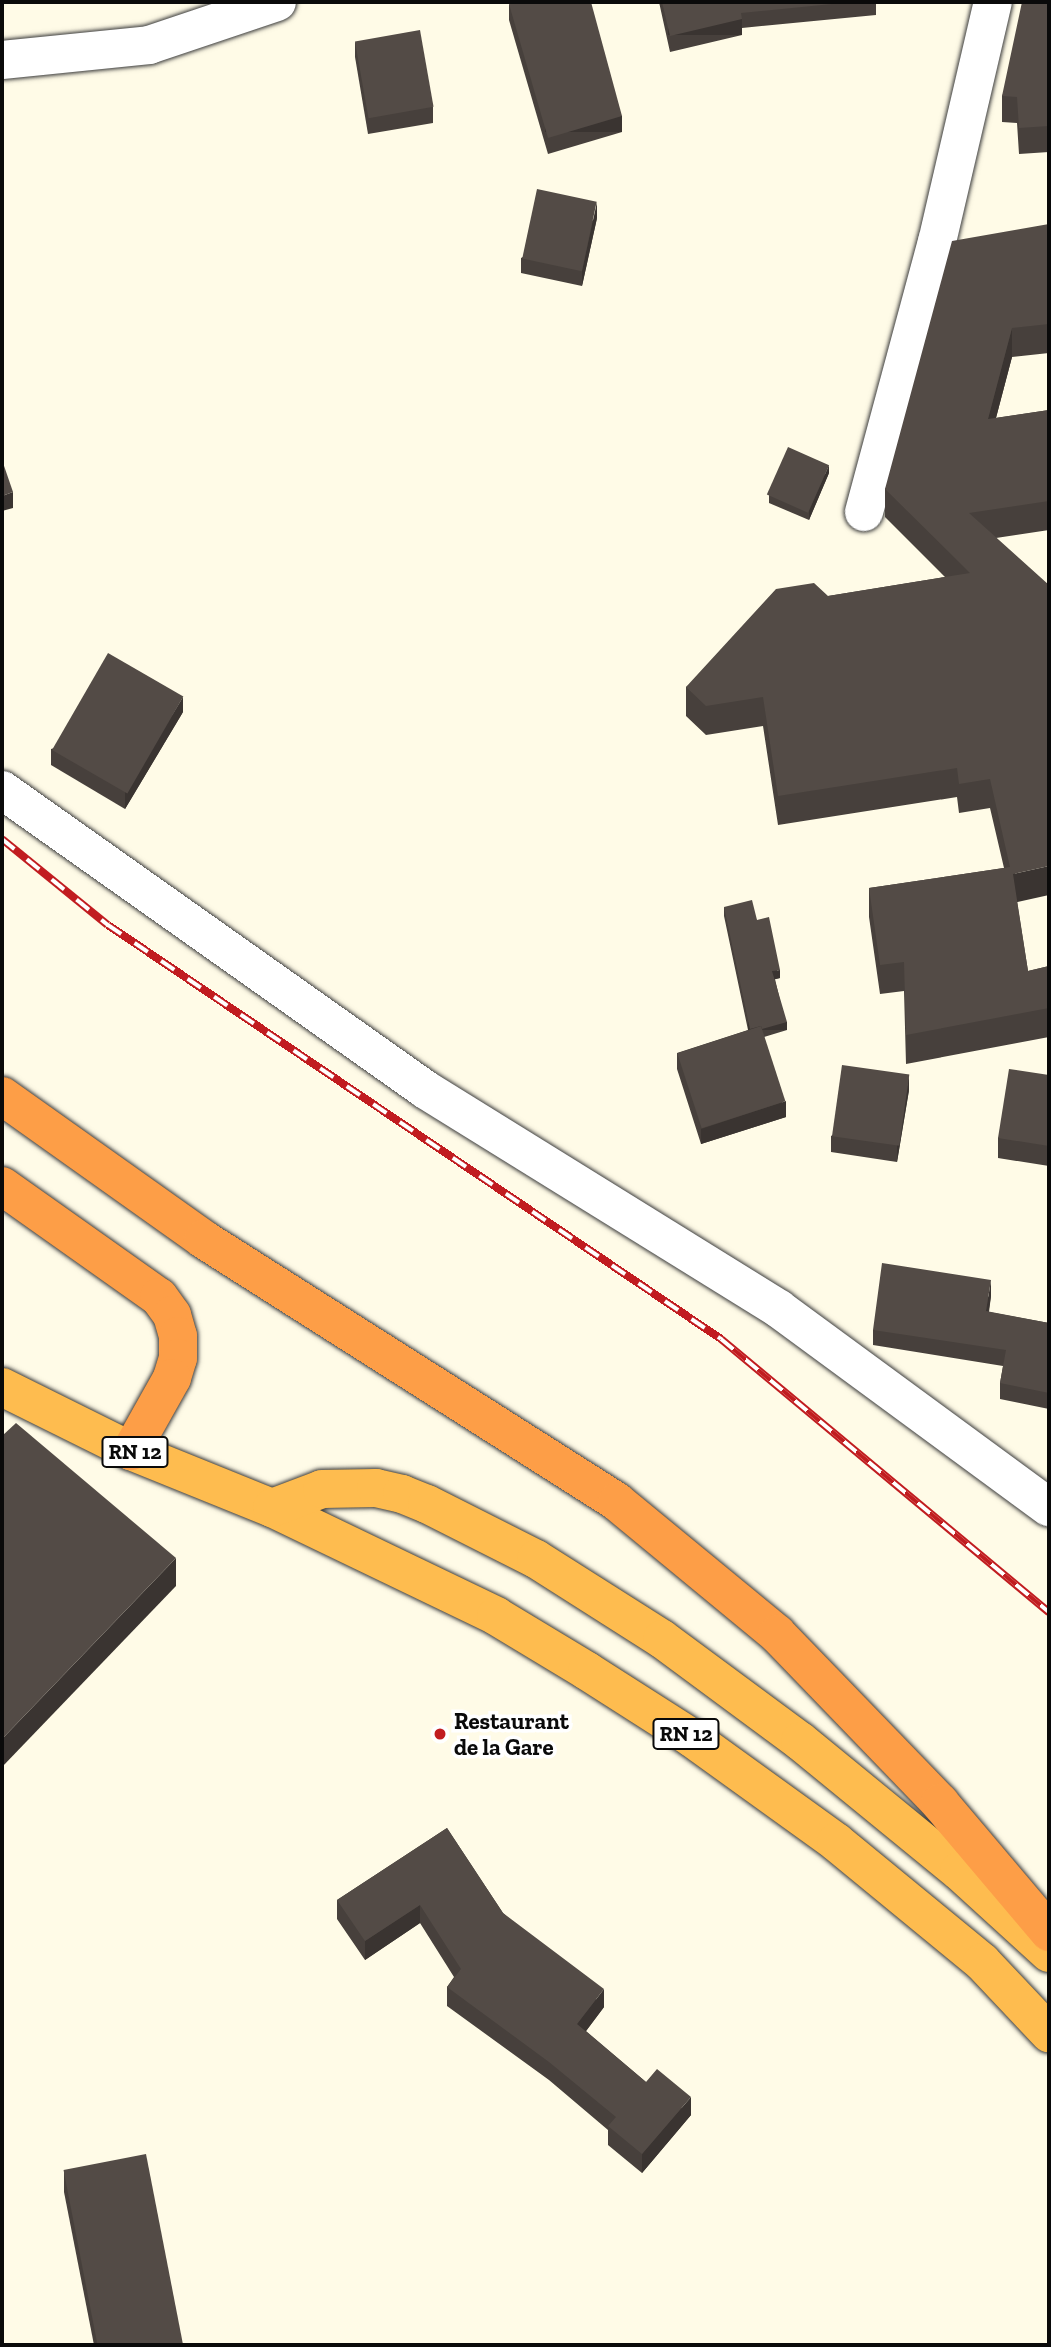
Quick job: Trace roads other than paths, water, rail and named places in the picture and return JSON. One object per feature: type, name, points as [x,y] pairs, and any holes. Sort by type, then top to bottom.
[{"type":"highway","points":[[2,1096],[203,1238],[617,1502],[778,1634],[940,1803],[1049,1932]]},
{"type":"highway","points":[[2,1186],[159,1297],[172,1315],[178,1336],[175,1368],[131,1451]]},
{"type":"highway","name":"RN 12","points":[[2,1387],[131,1451],[272,1508],[496,1616],[692,1738],[836,1842],[982,1962],[1049,2033]]},
{"type":"highway","name":"RN 12","points":[[272,1508],[322,1489],[376,1488],[427,1504],[536,1559],[662,1639],[800,1741],[959,1871],[1049,1953]]},
{"type":"street","points":[[2,60],[149,45],[277,2]]},
{"type":"street","points":[[864,512],[937,242],[993,2]]},
{"type":"street","points":[[937,242],[974,239]]},
{"type":"street","points":[[2,790],[426,1090],[779,1309],[1049,1507]]},
{"type":"railway","points":[[2,839],[108,925],[721,1339],[1049,1612]]},
{"type":"place","name":"Restaurant de la Gare","points":[[440,1734]]}]
